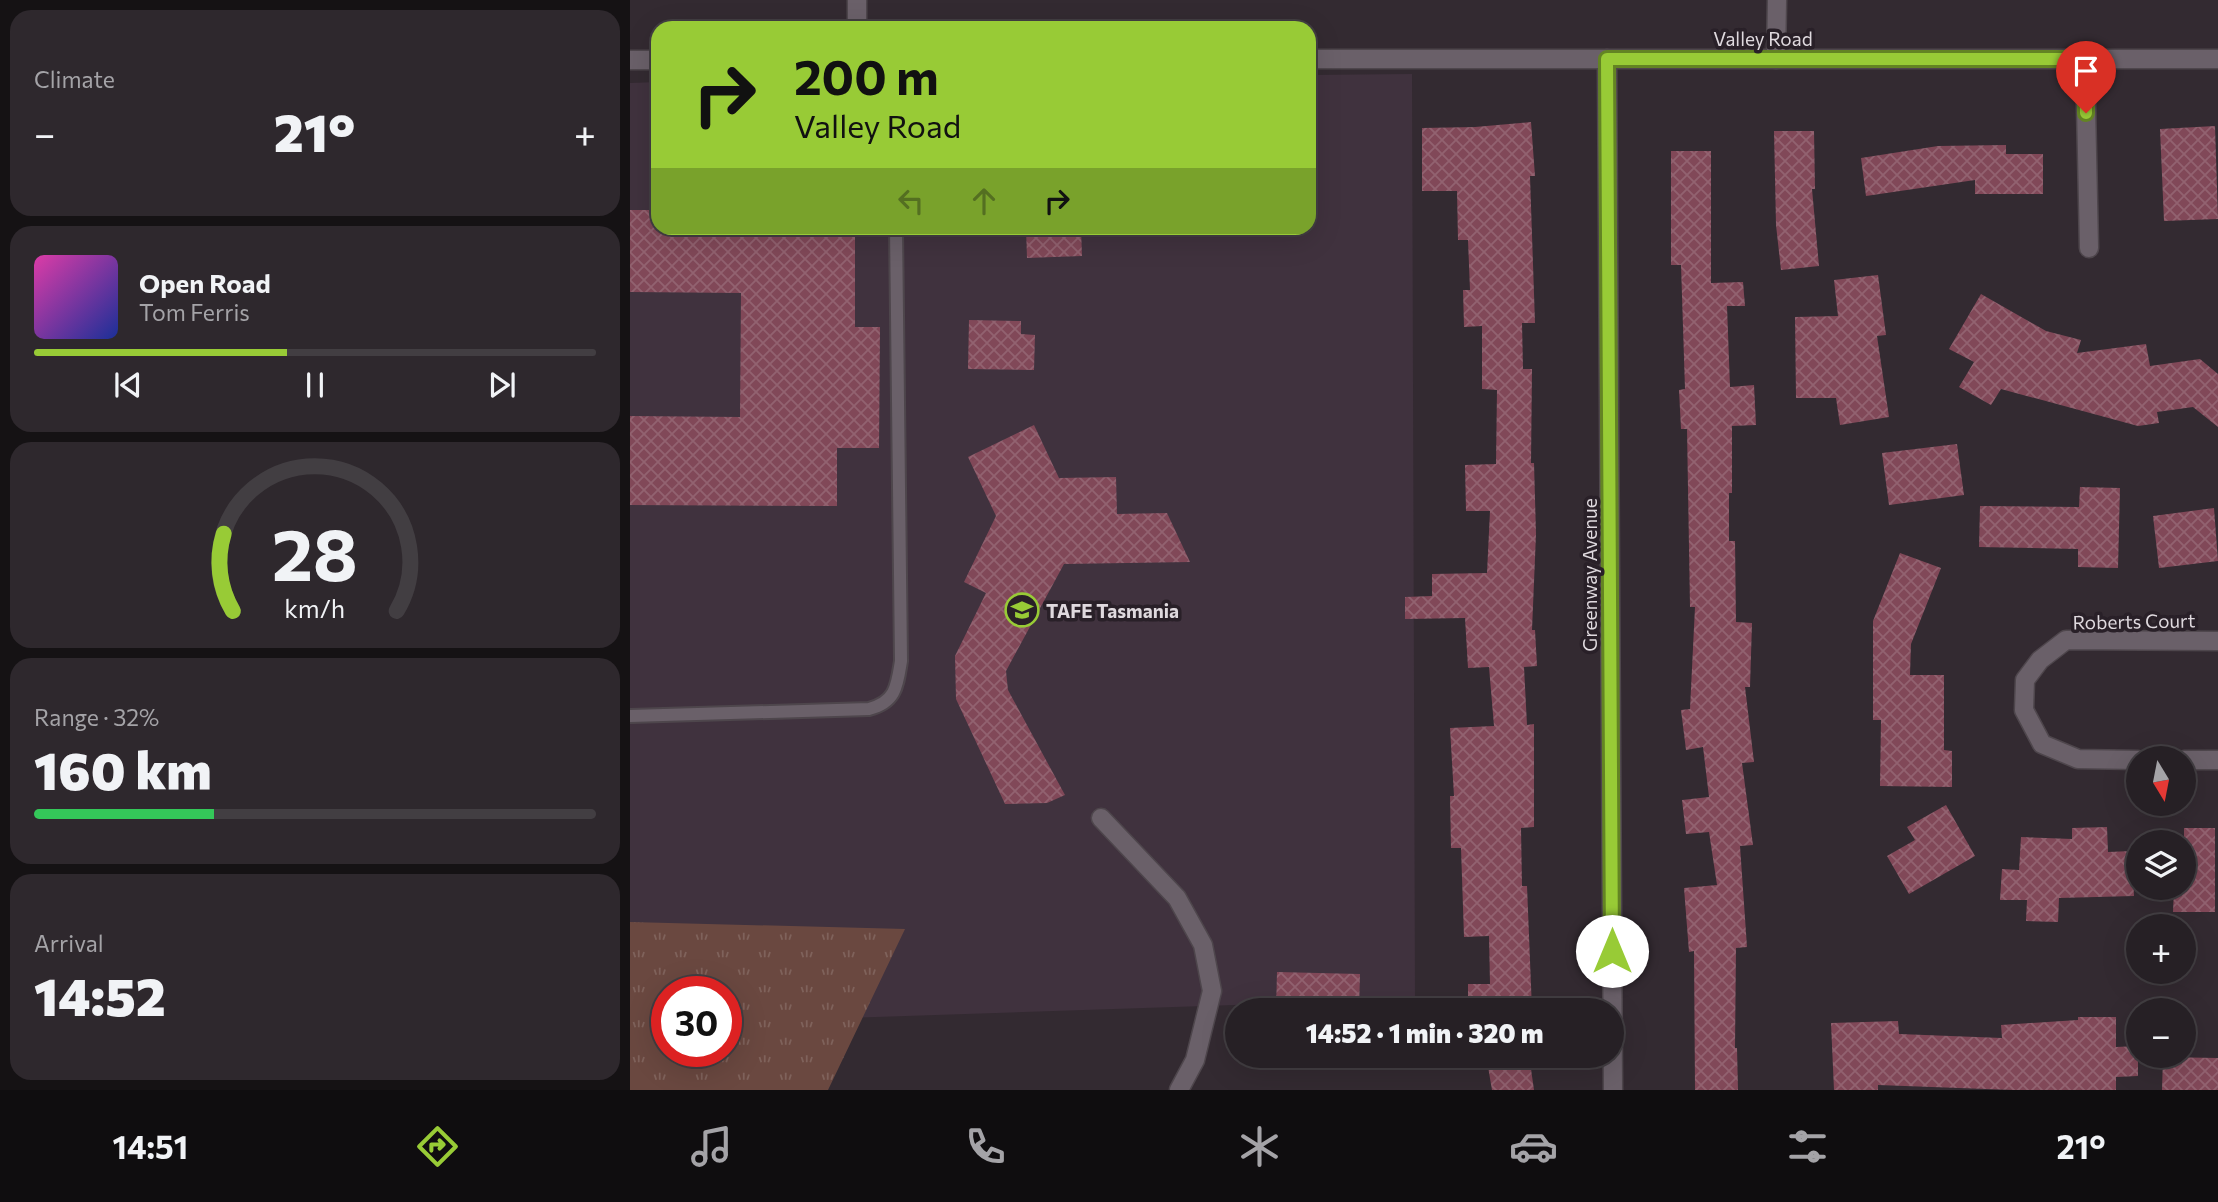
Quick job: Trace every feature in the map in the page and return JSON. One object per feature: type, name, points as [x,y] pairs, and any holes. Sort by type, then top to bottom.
[{"type":"street","points":[[857,0],[857,21]]},
{"type":"street","points":[[1776,59],[1777,0]]},
{"type":"street","name":"Valley Road","points":[[1316,59],[2218,59]]},
{"type":"street","name":"Greenway Avenue","points":[[1607,59],[1613,1090]]},
{"type":"street","points":[[2085,59],[2089,248]]},
{"type":"street","points":[[630,60],[651,60]]},
{"type":"street","name":"Roberts Court","points":[[2126,760],[2078,760],[2042,744],[2024,709],[2025,680],[2040,660],[2066,640],[2218,641]]},
{"type":"street","points":[[2196,760],[2218,760]]},
{"type":"street","points":[[1101,818],[1177,898],[1203,945],[1212,990],[1195,1060],[1179,1090]]},
{"type":"lane","points":[[630,716],[869,709],[882,706],[890,700],[898,680],[901,661],[896,235]]},
{"type":"shaded area","name":"TAFE Tasmania","points":[[1412,74],[1415,998],[1225,998],[1225,1005],[742,1021],[742,976],[651,976],[651,1006],[630,1025],[630,83],[651,82],[651,235],[1316,235],[1316,75]]},
{"type":"green space","points":[[630,922],[905,929],[828,1090],[630,1090]]},
{"type":"building","points":[[1531,122],[1535,176],[1530,176],[1535,323],[1522,323],[1523,369],[1532,369],[1531,463],[1534,463],[1536,534],[1532,630],[1535,630],[1537,666],[1524,667],[1527,725],[1534,724],[1534,827],[1521,828],[1522,886],[1527,886],[1532,998],[1468,998],[1468,984],[1490,984],[1489,936],[1464,937],[1461,848],[1451,848],[1450,796],[1454,796],[1450,728],[1494,726],[1489,667],[1468,668],[1465,618],[1405,619],[1405,597],[1432,596],[1432,574],[1487,573],[1490,511],[1466,511],[1465,465],[1496,464],[1497,390],[1482,389],[1482,326],[1464,327],[1463,290],[1470,290],[1468,240],[1458,240],[1457,191],[1422,191],[1422,128]]},
{"type":"building","points":[[2215,126],[2218,219],[2164,221],[2160,129]]},
{"type":"building","points":[[1774,131],[1814,131],[1815,189],[1812,189],[1819,266],[1781,270],[1776,225]]},
{"type":"building","points":[[2006,145],[2006,154],[2043,154],[2043,194],[1975,194],[1975,180],[1866,196],[1861,158],[1938,146]]},
{"type":"building","points":[[1671,151],[1711,151],[1711,283],[1743,282],[1745,306],[1727,306],[1730,387],[1754,385],[1756,425],[1732,426],[1732,493],[1729,493],[1729,541],[1735,541],[1736,622],[1752,623],[1750,687],[1745,687],[1754,762],[1742,763],[1753,845],[1740,846],[1747,947],[1736,948],[1735,1048],[1738,1090],[1695,1090],[1694,951],[1689,952],[1684,888],[1717,885],[1709,832],[1686,834],[1682,800],[1709,797],[1703,747],[1686,750],[1681,710],[1690,709],[1695,607],[1690,607],[1687,429],[1681,429],[1679,390],[1685,389],[1681,265],[1671,265]]},
{"type":"building","points":[[630,210],[651,210],[651,235],[855,235],[855,327],[880,327],[879,448],[837,448],[837,506],[630,505],[630,416],[740,417],[741,293],[630,292]]},
{"type":"building","points":[[1026,235],[1081,235],[1082,256],[1027,258]]},
{"type":"building","points":[[1878,275],[1886,335],[1877,336],[1889,417],[1840,425],[1836,398],[1796,398],[1795,317],[1838,316],[1834,280]]},
{"type":"building","points":[[1981,294],[2046,331],[2081,340],[2077,353],[2146,344],[2150,366],[2200,359],[2218,374],[2218,427],[2193,407],[2157,412],[2159,423],[2138,426],[2001,389],[1991,405],[1959,387],[1974,362],[1949,349]]},
{"type":"building","points":[[969,320],[1021,321],[1021,334],[1035,335],[1034,370],[968,369]]},
{"type":"building","points":[[1034,425],[1059,478],[1116,477],[1117,514],[1167,513],[1190,562],[1064,564],[1006,671],[1008,690],[1065,795],[1047,803],[1005,804],[956,699],[955,656],[986,593],[964,582],[996,516],[968,457]]},
{"type":"building","points":[[1957,444],[1964,495],[1889,505],[1882,453]]},
{"type":"building","points":[[2080,487],[2120,488],[2118,568],[2078,567],[2078,549],[1979,547],[1980,506],[2079,507]]},
{"type":"building","points":[[2214,508],[2218,561],[2159,568],[2153,516]]},
{"type":"building","points":[[1900,553],[1941,568],[1911,644],[1910,675],[1944,675],[1944,750],[1952,751],[1952,787],[1880,786],[1881,720],[1873,720],[1873,621]]},
{"type":"building","points":[[1946,805],[1975,856],[1909,894],[1887,856],[1915,840],[1907,827]]},
{"type":"building","points":[[2107,827],[2108,852],[2126,851],[2126,896],[2059,898],[2058,922],[2026,921],[2027,900],[2000,900],[2002,869],[2019,870],[2021,837],[2072,839],[2072,828]]},
{"type":"building","points":[[2215,828],[2215,912],[2173,912],[2173,900],[2196,900],[2196,830],[2184,830]]},
{"type":"building","points":[[1277,972],[1360,974],[1359,998],[1276,998]]},
{"type":"building","points":[[2078,1017],[2116,1017],[2116,1047],[2126,1047],[2126,1068],[2138,1068],[2138,1076],[2116,1077],[2116,1090],[2013,1090],[1878,1085],[1878,1090],[1834,1090],[1831,1023],[1898,1021],[1899,1034],[2002,1038],[2001,1025],[2078,1020]]},
{"type":"building","points":[[2196,1058],[2218,1058],[2218,1090],[2162,1090],[2163,1068],[2196,1068]]},
{"type":"building","points":[[1488,1068],[1531,1068],[1534,1090],[1492,1090]]},
{"type":"place","name":"TAFE Tasmania","points":[[1022,610]]},
{"type":"route","points":[[1612,951],[1607,59],[2085,59],[2086,113]]}]
